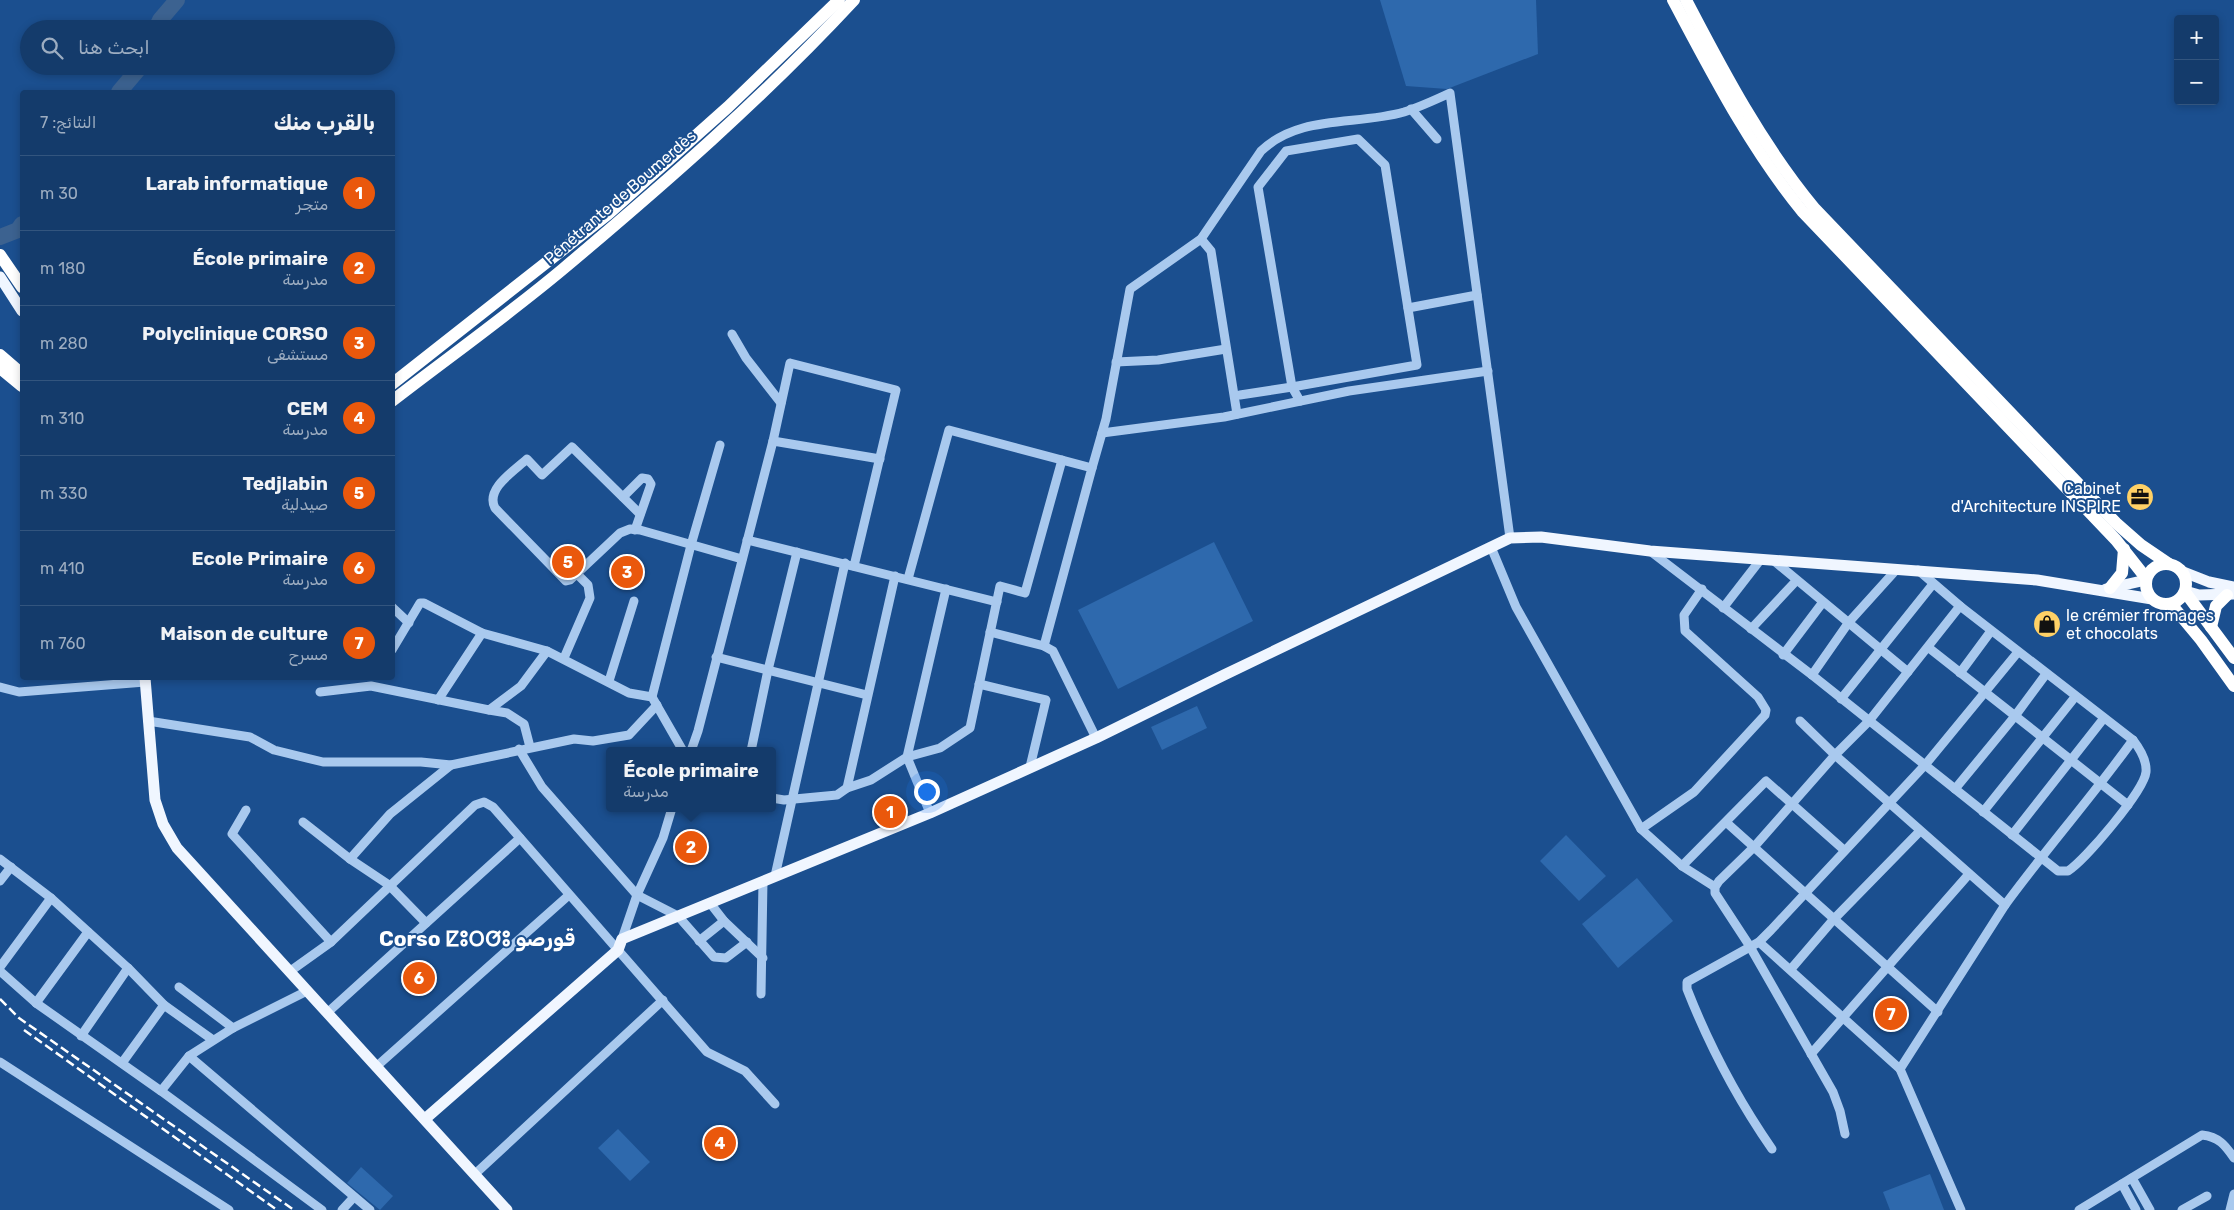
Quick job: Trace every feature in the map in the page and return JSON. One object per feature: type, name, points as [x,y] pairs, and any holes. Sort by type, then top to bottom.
[{"type":"highway","name":"Pénétrante de Boumerdès","points":[[395,382],[608,214],[728,107],[839,0]]},
{"type":"highway","name":"Pénétrante de Boumerdès","points":[[395,399],[562,270],[694,156],[807,50],[854,0]]},
{"type":"highway","points":[[1673,0],[1743,129],[1771,171],[1802,211],[2124,549],[2146,579],[2147,591],[2152,599],[2161,604],[2171,604],[2179,600],[2185,591],[2186,580],[2181,571],[2141,545],[2116,523],[1815,209],[1790,179],[1751,121],[1686,0]]},
{"type":"highway","points":[[0,255],[20,283]]},
{"type":"highway","points":[[0,355],[20,372]]},
{"type":"highway","points":[[0,368],[20,384]]},
{"type":"highway","points":[[2107,589],[2122,573],[2124,549]]},
{"type":"highway","points":[[2146,579],[2156,566],[2168,564]]},
{"type":"highway","points":[[2185,591],[2234,658]]},
{"type":"highway","points":[[2211,627],[2216,606],[2232,592]]},
{"type":"highway","points":[[2171,604],[2201,640],[2234,686]]},
{"type":"main road","points":[[0,277],[20,308]]},
{"type":"main road","points":[[425,1119],[620,944],[678,916],[930,813],[1096,738],[1510,538],[1541,537],[1650,551],[2036,580],[2107,589],[2152,599]]},
{"type":"main road","points":[[2181,571],[2232,592]]},
{"type":"main road","points":[[2107,589],[2146,579]]},
{"type":"main road","points":[[2185,591],[2199,595],[2232,592]]},
{"type":"main road","points":[[145,680],[155,800],[163,824],[177,848],[195,870],[508,1210]]},
{"type":"street","points":[[1044,646],[1102,433],[1130,289],[1201,239],[1261,151],[1273,140],[1299,128],[1329,122],[1362,119],[1411,109],[1450,93],[1510,538]]},
{"type":"street","points":[[1411,109],[1436,139]]},
{"type":"street","points":[[1300,401],[1292,387],[1258,187],[1286,151],[1358,139],[1384,165],[1417,365],[1422,380]]},
{"type":"street","points":[[1201,239],[1211,251],[1237,414]]},
{"type":"street","points":[[1408,308],[1478,295]]},
{"type":"street","points":[[732,334],[746,358],[781,403]]},
{"type":"street","points":[[1116,362],[1158,360],[1226,350]]},
{"type":"street","points":[[692,747],[748,540],[790,363],[896,390],[854,566]]},
{"type":"street","points":[[1240,395],[1417,365]]},
{"type":"street","points":[[1102,433],[1237,414],[1422,380],[1488,371]]},
{"type":"street","points":[[908,579],[949,430],[1092,468]]},
{"type":"street","points":[[773,441],[880,459]]},
{"type":"street","points":[[148,721],[250,738],[274,750],[323,762],[420,762],[451,765],[519,749],[574,739],[593,741],[629,735],[655,701],[691,545],[720,445]]},
{"type":"street","points":[[640,514],[572,447],[542,475],[527,459],[495,490],[492,497],[495,508],[562,579],[570,580],[620,532],[635,530],[742,559]]},
{"type":"street","points":[[776,798],[791,800],[837,795],[847,788],[871,780],[907,757],[940,748],[970,728],[1000,586],[1025,593],[1062,460]]},
{"type":"street","points":[[623,497],[642,478],[648,479],[651,484],[635,530]]},
{"type":"street","points":[[748,540],[997,602]]},
{"type":"street","points":[[1491,547],[1516,607],[1641,829],[1682,866],[1715,887],[1719,902],[1749,945],[1837,1101],[1845,1134]]},
{"type":"street","points":[[1650,551],[1702,589],[1783,655],[1812,675],[2058,871],[2068,872],[2128,805],[2140,786],[2146,770],[2144,758],[2133,740],[1991,631],[1917,570]]},
{"type":"street","points":[[753,747],[768,670],[797,552]]},
{"type":"street","points":[[1723,608],[1767,559],[1849,622],[1908,672]]},
{"type":"street","points":[[775,876],[844,563]]},
{"type":"street","points":[[1812,675],[1849,622],[1896,570]]},
{"type":"street","points":[[564,658],[590,598],[588,585],[577,574]]},
{"type":"street","points":[[847,788],[866,695],[895,576]]},
{"type":"street","points":[[1751,629],[1796,581]]},
{"type":"street","points":[[1841,699],[1933,584]]},
{"type":"street","points":[[930,813],[907,757],[946,589]]},
{"type":"street","points":[[1641,829],[1694,792],[1765,714],[1766,710],[1758,697],[1685,631],[1684,615],[1702,589]]},
{"type":"street","points":[[609,681],[634,601]]},
{"type":"street","points":[[1783,655],[1823,602]]},
{"type":"street","points":[[395,645],[420,603],[424,603],[482,633],[547,651],[609,681],[629,693],[655,701],[681,747]]},
{"type":"street","points":[[1715,887],[1754,847],[1835,755],[1869,721],[1929,648],[1960,606]]},
{"type":"street","points":[[395,609],[409,623]]},
{"type":"street","points":[[1960,673],[1991,631]]},
{"type":"street","points":[[990,632],[1044,646],[1057,656],[1096,738]]},
{"type":"street","points":[[438,700],[482,633]]},
{"type":"street","points":[[1929,648],[1985,694],[2043,736],[2128,805]]},
{"type":"street","points":[[489,710],[521,686],[547,651]]},
{"type":"street","points":[[1772,1150],[1747,1113],[1697,1015],[1686,986],[1694,976],[1749,945],[1758,942],[1924,765],[2018,652]]},
{"type":"street","points":[[716,657],[866,695]]},
{"type":"street","points":[[1955,789],[2015,716],[2046,674]]},
{"type":"street","points":[[0,687],[19,692],[145,680]]},
{"type":"street","points":[[371,686],[375,680]]},
{"type":"street","points":[[979,684],[1046,700],[1030,767]]},
{"type":"street","points":[[320,692],[371,686],[507,713],[524,724],[530,747]]},
{"type":"street","points":[[1983,812],[2075,697]]},
{"type":"street","points":[[2012,835],[2104,718]]},
{"type":"street","points":[[1800,721],[1835,755],[2005,906]]},
{"type":"street","points":[[1900,1069],[2005,906],[2040,857],[2101,785],[2133,740]]},
{"type":"street","points":[[519,749],[542,787],[637,895],[678,916],[714,958],[726,958],[747,942]]},
{"type":"street","points":[[350,859],[390,814],[451,765]]},
{"type":"street","points":[[1682,866],[1727,823],[1766,781],[1844,850]]},
{"type":"street","points":[[289,972],[331,942],[389,885],[462,819],[475,804],[484,802],[493,807],[569,894],[620,944],[663,1000],[707,1052],[744,1071],[775,1104]]},
{"type":"street","points":[[246,810],[232,834],[331,942]]},
{"type":"street","points":[[620,944],[637,895],[663,838],[671,812]]},
{"type":"street","points":[[303,822],[350,859],[389,885],[426,923]]},
{"type":"street","points":[[1727,823],[1833,920],[1938,1012]]},
{"type":"street","points":[[1791,969],[1833,920],[1920,831]]},
{"type":"street","points":[[327,1013],[520,838]]},
{"type":"street","points":[[0,859],[51,898],[128,968],[164,1005],[213,1040]]},
{"type":"street","points":[[0,881],[11,866]]},
{"type":"street","points":[[1811,1054],[1886,966],[1969,874]]},
{"type":"street","points":[[762,881],[762,994]]},
{"type":"street","points":[[377,1066],[569,894]]},
{"type":"street","points":[[0,967],[51,898]]},
{"type":"street","points":[[710,903],[724,920],[763,958]]},
{"type":"street","points":[[699,941],[724,920]]},
{"type":"street","points":[[36,1003],[88,932]]},
{"type":"street","points":[[1758,942],[1791,969],[1900,1069],[1961,1210]]},
{"type":"street","points":[[81,1036],[128,968]]},
{"type":"street","points":[[0,971],[36,1003],[122,1063],[322,1210]]},
{"type":"street","points":[[179,987],[233,1028]]},
{"type":"street","points":[[160,1091],[189,1056],[233,1028],[307,991]]},
{"type":"street","points":[[475,1174],[663,1000]]},
{"type":"street","points":[[122,1063],[164,1005]]},
{"type":"street","points":[[189,1056],[370,1210]]},
{"type":"street","points":[[0,1062],[229,1210]]},
{"type":"street","points":[[2079,1210],[2202,1135],[2219,1140],[2225,1144],[2234,1158]]},
{"type":"street","points":[[2132,1178],[2150,1210]]},
{"type":"street","points":[[2122,1184],[2136,1210]]},
{"type":"street","points":[[2230,1210],[2234,1194]]},
{"type":"street","points":[[2182,1210],[2207,1196]]},
{"type":"street","points":[[342,1210],[354,1197]]},
{"type":"shaded area","points":[[1380,0],[1536,0],[1538,54],[1447,89],[1406,86]]},
{"type":"shaded area","points":[[1214,542],[1253,621],[1118,689],[1078,610]]},
{"type":"shaded area","points":[[1197,706],[1207,728],[1162,750],[1151,727]]},
{"type":"shaded area","points":[[1566,835],[1606,876],[1579,901],[1540,861]]},
{"type":"shaded area","points":[[1637,878],[1673,921],[1618,968],[1582,924]]},
{"type":"shaded area","points":[[618,1129],[650,1162],[630,1181],[598,1148]]},
{"type":"shaded area","points":[[361,1167],[393,1196],[380,1210],[347,1183]]},
{"type":"shaded area","points":[[1930,1174],[1944,1210],[1890,1210],[1883,1192]]},
{"type":"waterway","points":[[160,20],[177,0]]},
{"type":"waterway","points":[[121,90],[133,75]]},
{"type":"waterway","points":[[0,237],[18,230],[20,227]]},
{"type":"railway","points":[[0,999],[19,1018],[294,1210]]},
{"type":"railway","points":[[24,1030],[277,1210]]},
{"type":"place","name":"Cabinet d'Architecture INSPIRE","points":[[2140,497]]},
{"type":"place","name":"Tedjlabin","points":[[568,562]]},
{"type":"place","name":"Polyclinique CORSO","points":[[627,572]]},
{"type":"place","name":"le crémier fromages et chocolats","points":[[2047,624]]},
{"type":"place","name":"Larab informatique","points":[[890,812]]},
{"type":"place","name":"École primaire","points":[[691,847]]},
{"type":"place","name":"Ecole Primaire","points":[[419,978]]},
{"type":"place","name":"Maison de culture","points":[[1891,1014]]},
{"type":"place","name":"CEM","points":[[720,1143]]},
{"type":"district","name":"Corso ⵇⵓⵔⵚⵓ قورصو","points":[[477,938]]}]
